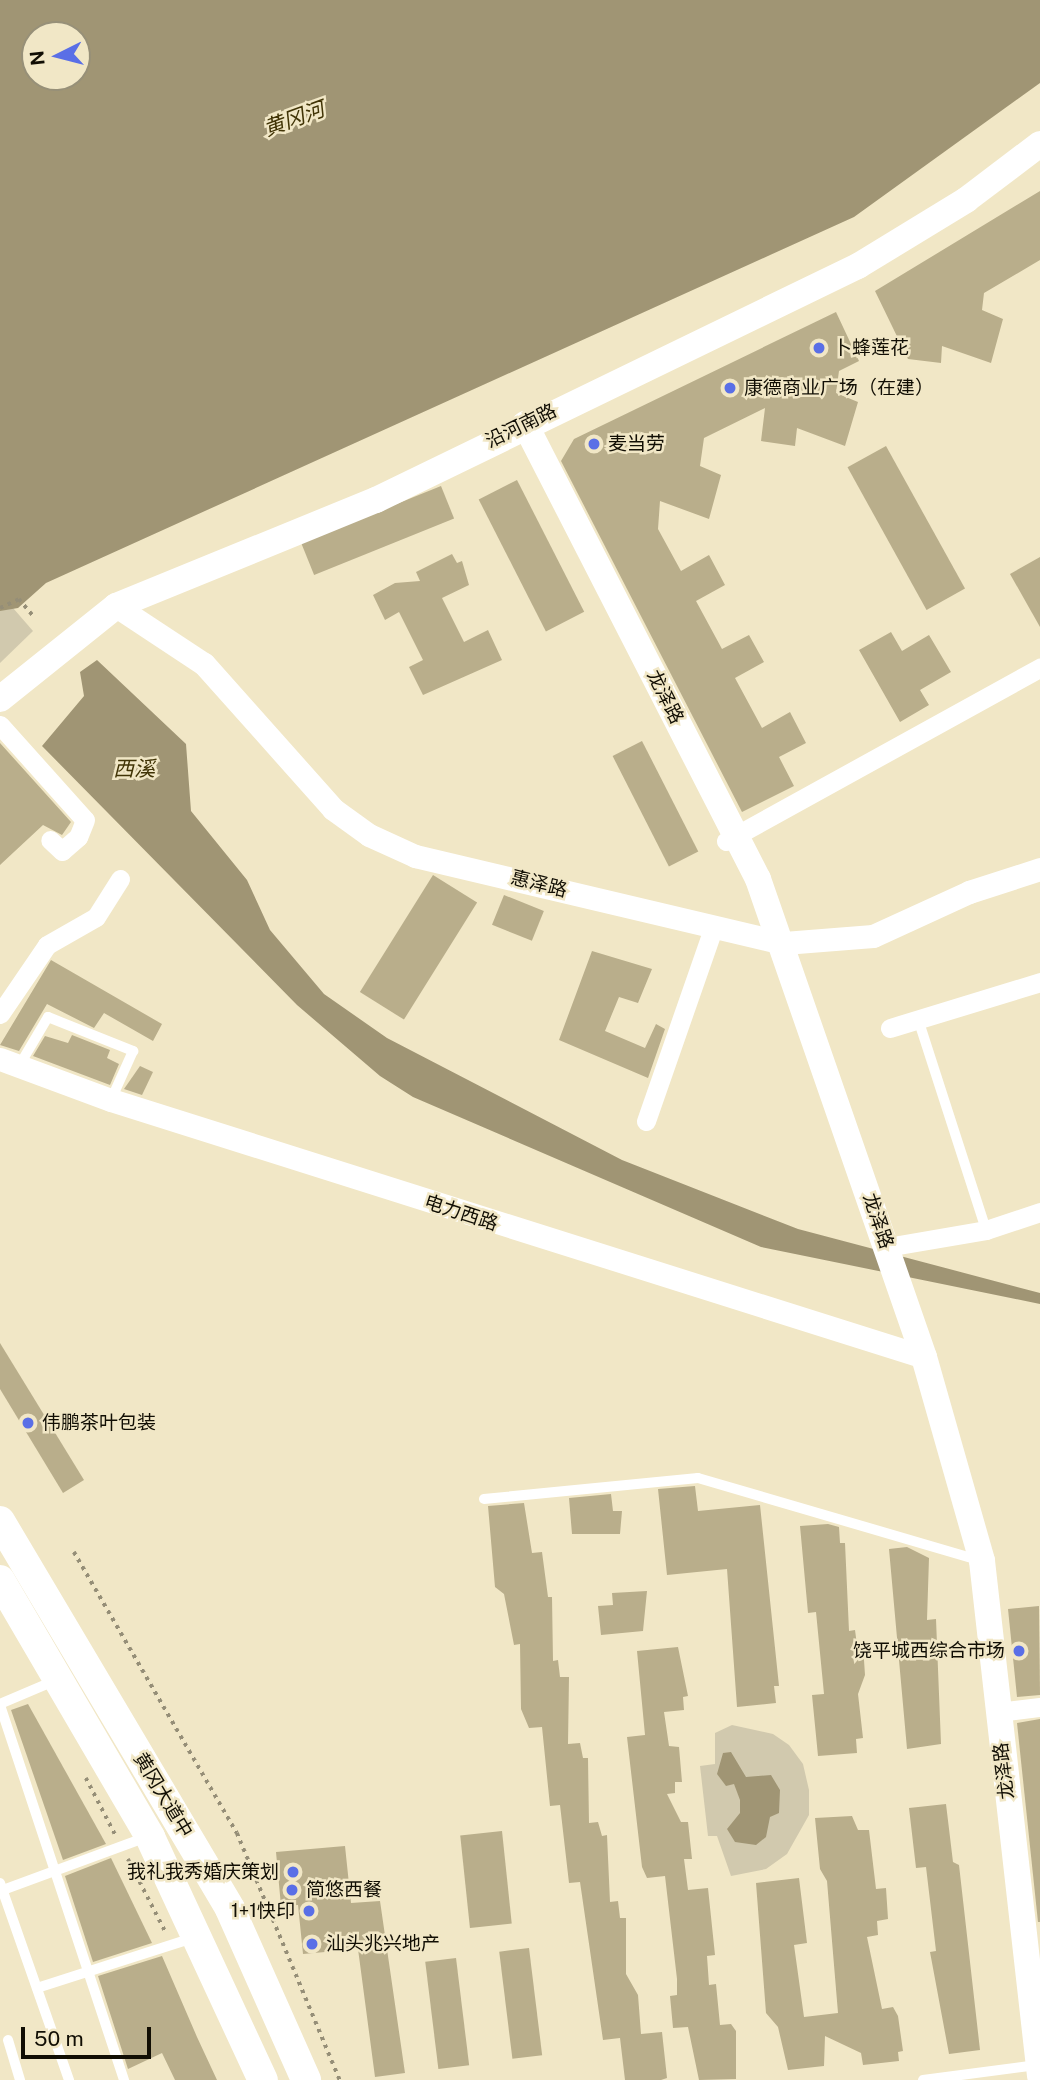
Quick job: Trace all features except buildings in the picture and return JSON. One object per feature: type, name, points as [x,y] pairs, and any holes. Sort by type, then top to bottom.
[{"type":"main road","name":"沿河南路","points":[[0,699],[116,606],[376,500],[519,427],[858,266],[966,200],[1040,145]]},
{"type":"main road","name":"龙泽路","points":[[519,427],[732,839],[776,942],[887,1247],[974,1559],[998,1712],[1031,2072]]},
{"type":"main road","name":"龙泽路","points":[[776,942],[916,1355]]},
{"type":"main road","name":"黄冈大道中","points":[[0,1521],[230,1909],[306,2080]]},
{"type":"main road","name":"龙泽路","points":[[974,1559],[1031,2072]]},
{"type":"main road","name":"黄冈大道中","points":[[4,1597],[59,1679],[149,1837],[200,1936],[262,2080]]},
{"type":"street","name":"惠泽路","points":[[116,606],[204,664],[333,809],[369,835],[415,856],[776,942],[873,936],[969,892],[1040,869]]},
{"type":"street","points":[[732,839],[1040,668]]},
{"type":"street","points":[[0,725],[85,820],[78,837],[62,851],[50,840]]},
{"type":"street","points":[[0,1014],[47,945],[96,917],[121,879]]},
{"type":"street","points":[[646,1121],[714,926]]},
{"type":"street","points":[[890,1028],[1040,982]]},
{"type":"street","name":"电力西路","points":[[10,1063],[111,1100],[916,1355]]},
{"type":"street","points":[[887,1247],[986,1230],[1040,1212]]},
{"type":"street","points":[[998,1712],[1040,1707]]},
{"type":"lane","points":[[10,1063],[48,1017],[133,1051],[111,1100]]},
{"type":"lane","points":[[918,1019],[986,1230]]},
{"type":"lane","points":[[484,1499],[698,1478],[974,1559]]},
{"type":"lane","points":[[59,1679],[0,1704],[90,1970],[124,2080]]},
{"type":"lane","points":[[69,2080],[1,1888],[55,1872],[149,1837]]},
{"type":"lane","points":[[37,1988],[200,1936]]},
{"type":"lane","points":[[8,2040],[20,2080]]},
{"type":"lane","points":[[923,2080],[1031,2072]]},
{"type":"path","points":[[0,608],[19,599],[34,617]]},
{"type":"path","points":[[74,1552],[237,1833],[340,2080]]},
{"type":"shaded area","points":[[0,593],[33,631],[0,663]]},
{"type":"shaded area","points":[[732,1725],[773,1734],[789,1745],[803,1764],[809,1790],[809,1815],[787,1854],[766,1869],[731,1876],[717,1836],[708,1836],[700,1766],[715,1764],[715,1733]]},
{"type":"water","name":"黄冈河","points":[[0,0],[1040,0],[1040,83],[854,217],[46,583],[18,608],[0,611]]},
{"type":"water","name":"西溪","points":[[97,660],[186,744],[191,811],[247,880],[270,930],[324,994],[387,1038],[622,1160],[798,1229],[1040,1293],[1040,1304],[761,1247],[413,1097],[380,1076],[297,1005],[42,746],[84,696],[80,672]]},
{"type":"water","points":[[731,1752],[746,1777],[771,1775],[780,1790],[779,1813],[770,1817],[766,1837],[756,1845],[735,1842],[727,1829],[740,1813],[740,1800],[734,1784],[726,1786],[717,1774],[723,1753]]},
{"type":"place","name":"卜蜂莲花","points":[[819,348]]},
{"type":"place","name":"康德商业广场（在建）","points":[[730,388]]},
{"type":"place","name":"麦当劳","points":[[594,444]]},
{"type":"place","name":"伟鹏茶叶包装","points":[[28,1423]]},
{"type":"place","name":"饶平城西综合市场","points":[[1019,1651]]},
{"type":"place","name":"我礼我秀婚庆策划","points":[[293,1872]]},
{"type":"place","name":"简悠西餐","points":[[292,1890]]},
{"type":"place","name":"1+1快印","points":[[309,1911]]},
{"type":"place","name":"汕头兆兴地产","points":[[312,1944]]}]
